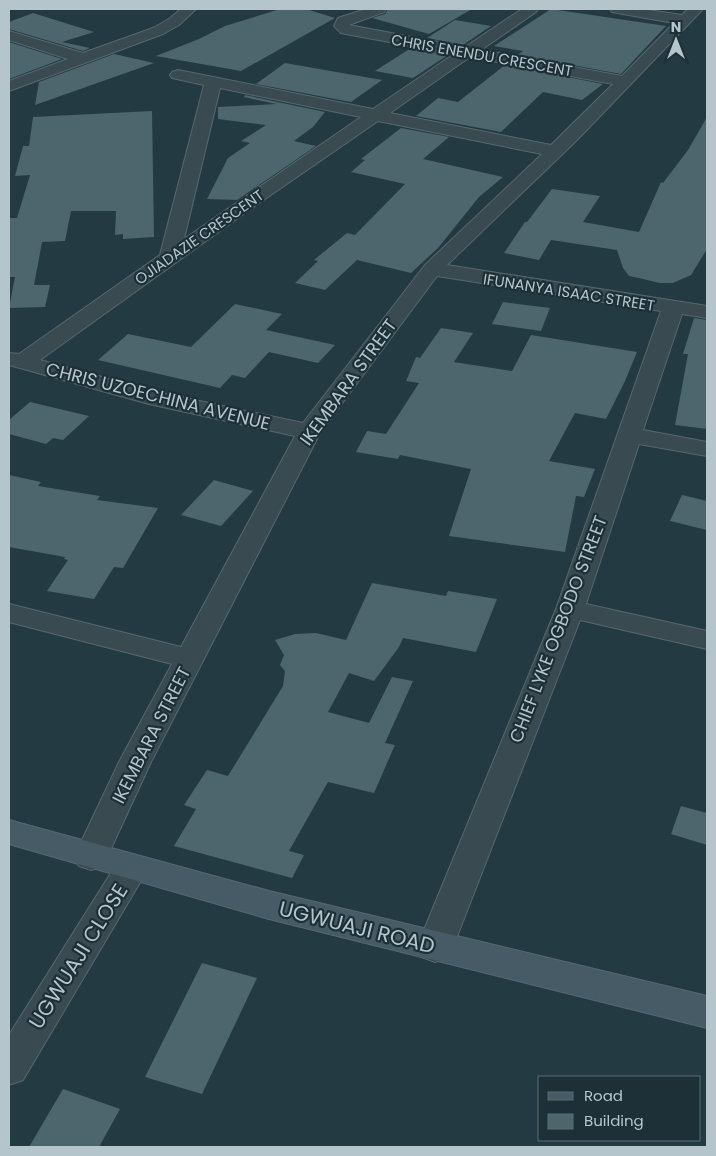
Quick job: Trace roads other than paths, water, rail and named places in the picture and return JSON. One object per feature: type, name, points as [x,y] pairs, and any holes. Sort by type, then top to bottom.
[{"type":"main road","name":"UGWUAJI ROAD","points":[[9,832],[131,869],[435,947],[707,1012]]},
{"type":"street","points":[[9,86],[158,31],[174,22],[189,9]]},
{"type":"street","name":"CHRIS ENENDU CRESCENT","points":[[379,9],[343,21],[341,26],[346,30],[625,81]]},
{"type":"street","name":"OJIADAZIE CRESCENT","points":[[16,360],[169,258],[531,9]]},
{"type":"street","points":[[617,9],[691,14]]},
{"type":"street","name":"IKEMBARA STREET","points":[[91,857],[135,762],[309,432],[432,269],[554,151],[691,14]]},
{"type":"street","points":[[9,35],[85,59]]},
{"type":"street","points":[[27,60],[54,70]]},
{"type":"street","points":[[9,72],[28,80]]},
{"type":"street","points":[[178,75],[554,151]]},
{"type":"street","points":[[169,258],[213,82]]},
{"type":"street","name":"IFUNANYA ISAAC STREET","points":[[432,269],[707,312]]},
{"type":"street","name":"CHIEF LYKE OGBODO STREET","points":[[435,947],[570,608],[673,308]]},
{"type":"street","name":"CHRIS UZOECHINA AVENUE","points":[[16,360],[149,397],[309,432]]},
{"type":"street","points":[[629,435],[707,450]]},
{"type":"street","points":[[570,608],[707,640]]},
{"type":"street","points":[[9,613],[190,659]]},
{"type":"street","name":"UGWUAJI CLOSE","points":[[9,1068],[131,869]]}]
